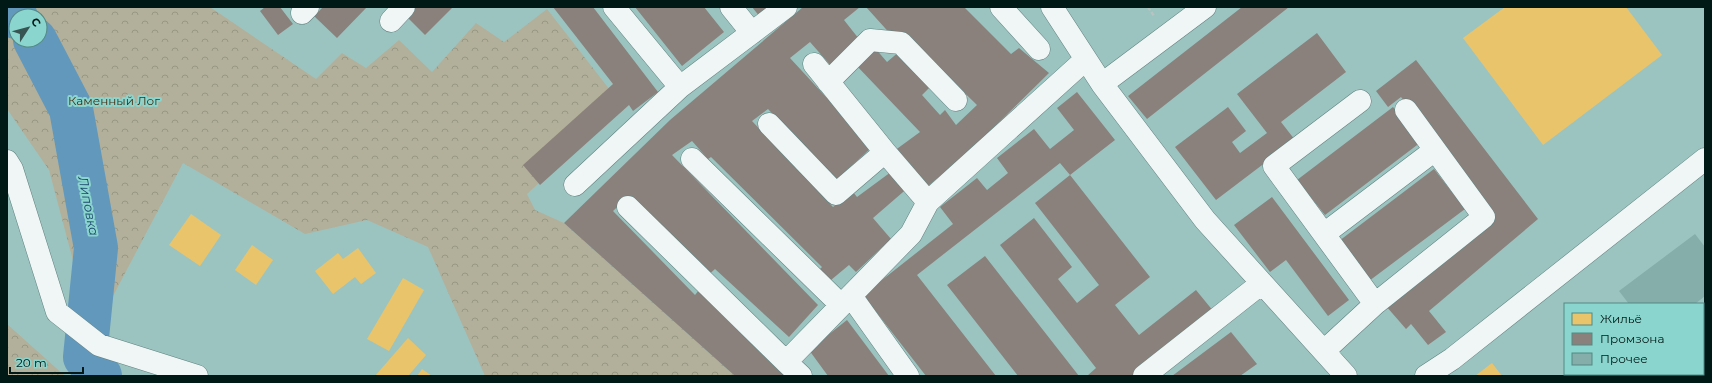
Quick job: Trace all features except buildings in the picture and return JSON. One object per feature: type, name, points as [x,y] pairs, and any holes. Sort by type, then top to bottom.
[{"type":"street","points":[[614,7],[680,87]]},
{"type":"street","points":[[731,7],[752,33]]},
{"type":"street","points":[[575,186],[680,87],[786,7]]},
{"type":"street","points":[[1001,7],[1040,50]]},
{"type":"street","points":[[1052,7],[1102,84],[1205,220],[1346,376]]},
{"type":"street","points":[[1102,84],[1206,7]]},
{"type":"street","points":[[828,82],[870,40],[901,43],[956,100]]},
{"type":"street","points":[[628,207],[793,369],[846,301],[911,234],[928,202],[1085,60]]},
{"type":"street","points":[[814,64],[885,152],[928,202]]},
{"type":"street","points":[[1360,101],[1274,166],[1375,304]]},
{"type":"street","points":[[1324,351],[1375,304],[1484,217],[1406,110]]},
{"type":"street","points":[[769,124],[836,194],[885,152]]},
{"type":"street","points":[[1324,234],[1435,150]]},
{"type":"street","points":[[692,159],[846,301],[908,376]]},
{"type":"street","points":[[1426,376],[1452,359],[1705,159]]},
{"type":"street","points":[[7,161],[12,169],[57,312],[99,345],[197,376]]},
{"type":"street","points":[[1144,376],[1262,283]]},
{"type":"green space","name":"Каменный Лог","points":[[7,7],[210,7],[316,79],[342,53],[366,68],[399,40],[432,72],[476,23],[504,42],[547,9],[610,90],[539,183],[527,194],[535,210],[564,223],[735,376],[485,376],[428,247],[367,220],[305,234],[183,163],[112,298],[84,302],[49,170],[7,109]]},
{"type":"green space","points":[[7,324],[65,376],[7,376]]},
{"type":"waterway","name":"Липовка","points":[[39,48],[71,109],[96,248],[85,357],[100,376]]}]
